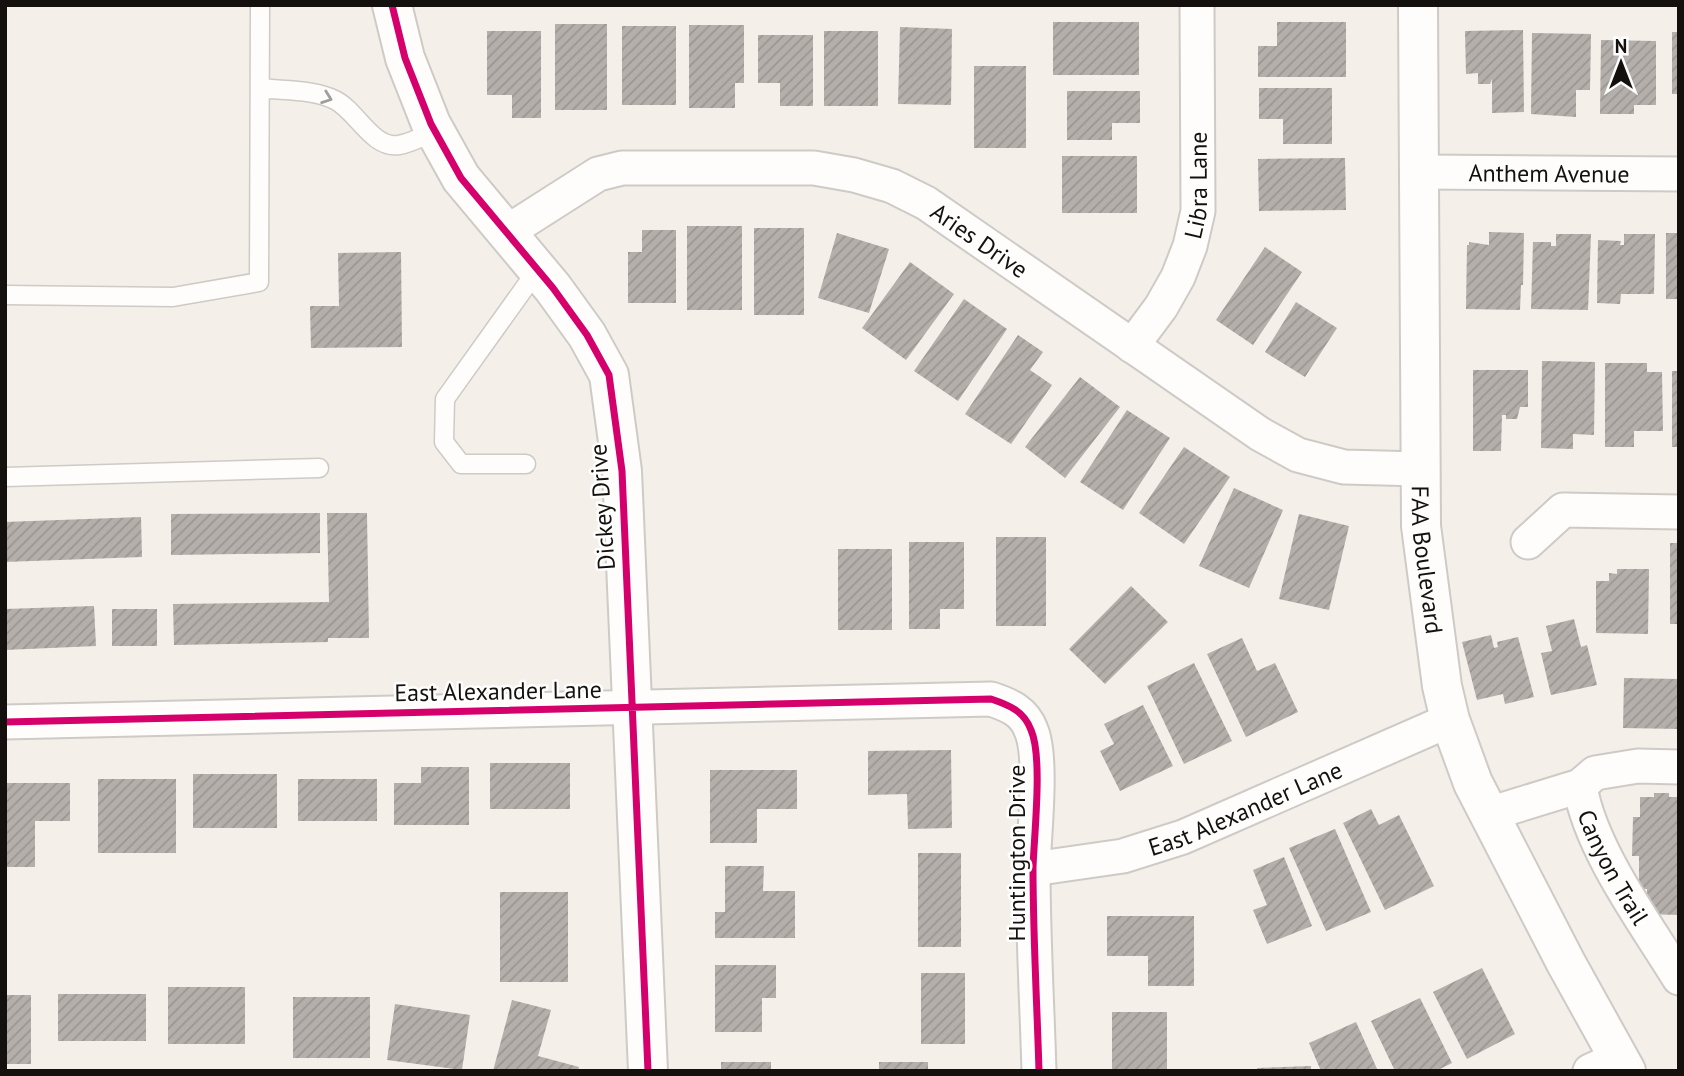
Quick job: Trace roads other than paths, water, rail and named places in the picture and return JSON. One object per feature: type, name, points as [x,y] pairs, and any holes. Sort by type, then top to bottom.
[{"type":"street","name":"Dickey Drive","points":[[392,5],[405,58],[435,131],[461,177],[538,270],[587,335],[609,375],[622,471],[648,1071]]},
{"type":"street","name":"Libra Lane","points":[[1132,346],[1161,307],[1178,277],[1190,246],[1198,211],[1197,5]]},
{"type":"street","name":"FAA Boulevard","points":[[1418,5],[1421,526],[1442,686],[1450,720],[1473,783],[1611,1067]]},
{"type":"street","name":"Aries Drive","points":[[507,232],[598,174],[622,168],[814,168],[854,175],[892,186],[926,203],[1260,434],[1298,455],[1344,467],[1421,469]]},
{"type":"street","name":"Anthem Avenue","points":[[1419,172],[1679,174]]},
{"type":"street","points":[[1528,542],[1563,510],[1679,512]]},
{"type":"street","name":"East Alexander Lane","points":[[5,722],[991,699]]},
{"type":"street","name":"Huntington Drive","points":[[991,699],[1023,714],[1033,732],[1036,765],[1033,869],[1039,1071]]},
{"type":"street","name":"East Alexander Lane","points":[[1033,869],[1123,856],[1183,837],[1450,720]]},
{"type":"street","name":"Canyon Trail","points":[[1489,814],[1580,786],[1595,773],[1638,766],[1679,766]]},
{"type":"street","name":"Canyon Trail","points":[[1580,786],[1583,805],[1605,857],[1679,978]]},
{"type":"lane","points":[[5,295],[173,298],[259,282],[260,5]]},
{"type":"lane","points":[[260,88],[315,94],[333,99],[350,110],[380,141],[390,145],[401,145],[435,131]]},
{"type":"lane","points":[[526,464],[461,464],[444,442],[445,398],[538,270]]},
{"type":"lane","points":[[5,477],[318,468]]}]
